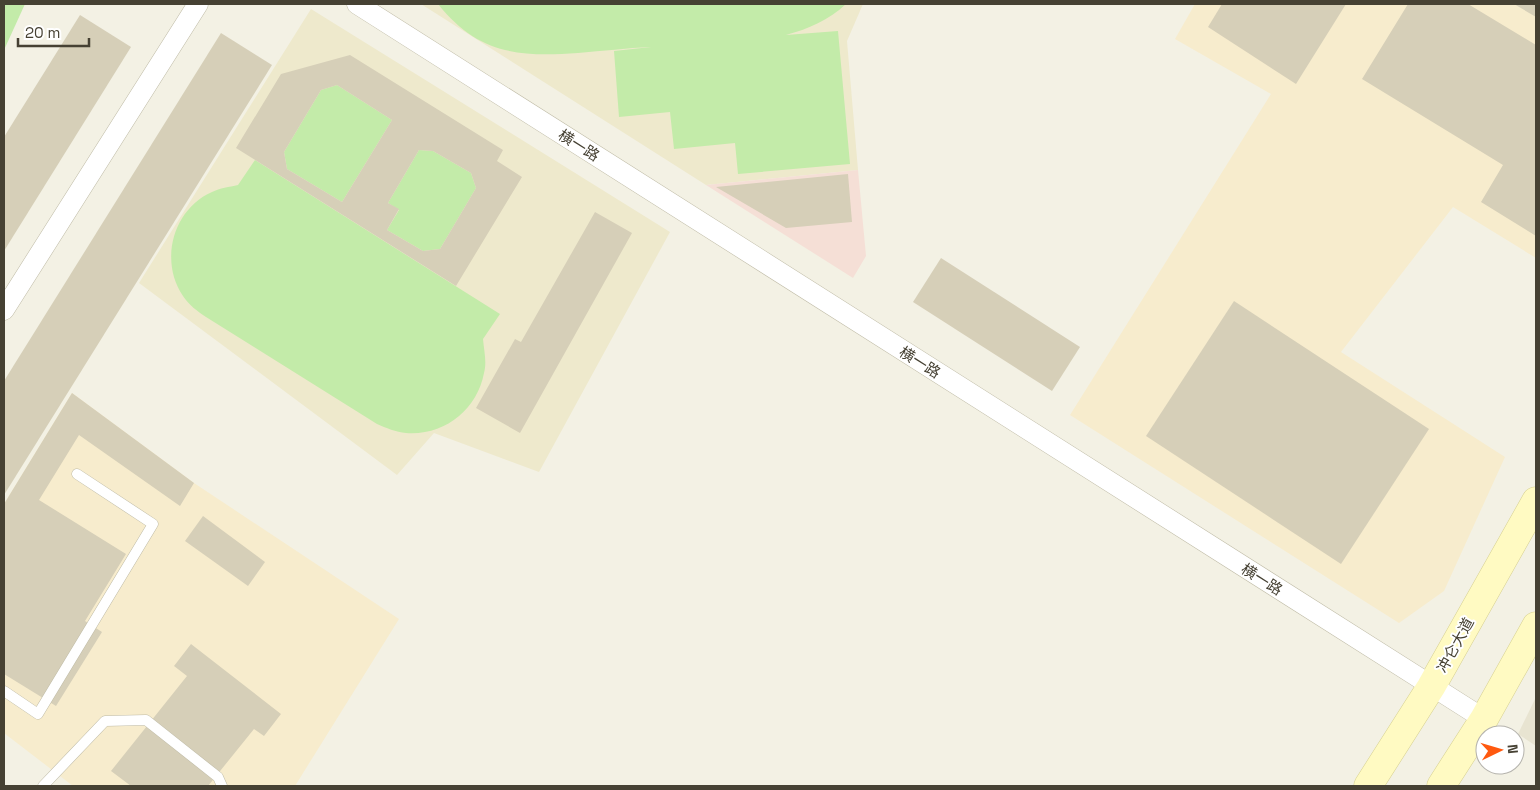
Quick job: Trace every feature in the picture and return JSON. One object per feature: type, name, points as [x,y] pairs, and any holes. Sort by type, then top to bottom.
[{"type":"main road","name":"冲仑大道","points":[[1368,786],[1432,687],[1536,501]]},
{"type":"main road","points":[[1441,786],[1484,719],[1536,626]]},
{"type":"street","points":[[4,310],[198,4]]},
{"type":"street","name":"横一路","points":[[357,4],[1484,719]]},
{"type":"lane","points":[[4,692],[38,714],[153,524],[77,474]]},
{"type":"lane","points":[[43,786],[105,720],[146,720],[218,777],[222,786]]},
{"type":"shaded area","points":[[421,4],[863,4],[847,41],[858,170],[706,185]]},
{"type":"shaded area","points":[[1195,4],[1536,4],[1536,258],[1453,207],[1341,352],[1505,457],[1444,591],[1399,623],[1070,415],[1271,94],[1175,39]]},
{"type":"shaded area","points":[[311,9],[670,232],[539,472],[434,433],[397,475],[139,283]]},
{"type":"shaded area","points":[[858,170],[866,256],[853,278],[706,185]]},
{"type":"shaded area","points":[[72,393],[194,483],[399,619],[295,786],[73,786],[4,733],[4,504]]},
{"type":"shaded area","points":[[1536,697],[1536,746],[1525,739],[1525,725],[1522,725]]},
{"type":"green space","points":[[4,4],[25,4],[4,50]]},
{"type":"green space","points":[[438,4],[846,4],[833,15],[818,23],[786,35],[838,31],[850,164],[738,174],[735,143],[674,149],[670,112],[619,117],[614,51],[651,47],[556,54],[536,54],[500,49],[484,43],[468,33],[453,21]]},
{"type":"green space","points":[[337,85],[392,120],[342,202],[287,169],[284,152],[321,90]]},
{"type":"green space","points":[[419,150],[433,151],[471,173],[476,188],[440,249],[423,251],[387,230],[399,210],[388,203]]},
{"type":"green space","points":[[255,160],[500,314],[483,339],[485,365],[480,386],[474,398],[457,418],[446,425],[420,433],[399,432],[377,424],[206,317],[193,308],[185,299],[176,282],[172,267],[171,252],[179,223],[188,210],[199,200],[215,191],[238,185]]},
{"type":"building","points":[[1222,4],[1346,4],[1296,84],[1208,27]]},
{"type":"building","points":[[1408,4],[1468,4],[1536,45],[1536,236],[1481,202],[1503,165],[1362,79]]},
{"type":"building","points":[[1514,4],[1536,4],[1536,17]]},
{"type":"building","points":[[80,15],[131,47],[4,251],[4,137]]},
{"type":"building","points":[[221,33],[272,65],[4,495],[4,381]]},
{"type":"building","points":[[350,55],[503,150],[497,161],[522,177],[456,286],[236,148],[281,74]],"holes":[[[337,85],[392,120],[342,202],[287,169],[284,152],[321,90]],[[419,150],[433,151],[471,173],[476,188],[440,249],[423,251],[387,230],[399,209],[388,203]]]},
{"type":"building","points":[[848,174],[852,222],[786,228],[716,187]]},
{"type":"building","points":[[595,212],[632,233],[520,433],[476,408],[515,339],[521,342]]},
{"type":"building","points":[[941,258],[1080,347],[1052,391],[913,302]]},
{"type":"building","points":[[1234,301],[1429,429],[1341,564],[1146,436]]},
{"type":"building","points":[[72,393],[194,483],[180,506],[79,435],[39,500],[126,554],[85,621],[102,632],[56,706],[4,674],[4,504]]},
{"type":"building","points":[[203,516],[265,562],[248,586],[185,541]]},
{"type":"building","points":[[191,644],[281,714],[264,736],[254,729],[208,786],[131,786],[111,771],[187,676],[174,666]]}]
